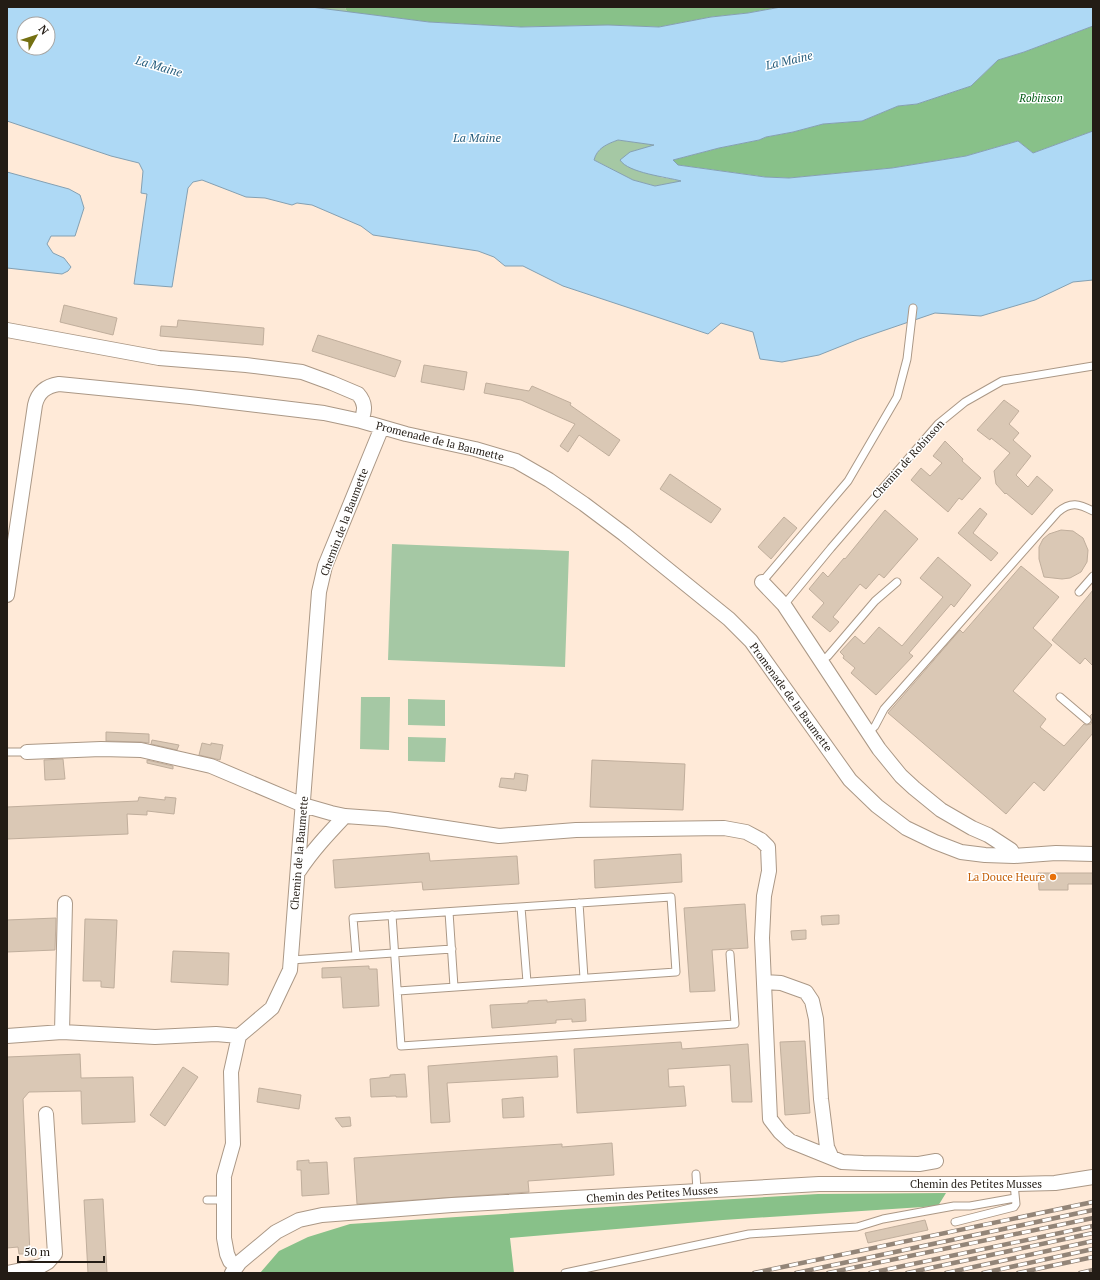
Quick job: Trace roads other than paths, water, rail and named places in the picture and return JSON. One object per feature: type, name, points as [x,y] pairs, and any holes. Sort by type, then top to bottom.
[{"type":"street","points":[[7,330],[159,358],[246,364],[302,372],[358,394],[365,409],[361,421]]},
{"type":"street","name":"Promenade de la Baumette","points":[[7,594],[35,405],[39,395],[46,388],[59,384],[190,397],[324,413],[361,421],[406,434],[475,449],[516,461],[549,480],[584,504],[624,534],[729,619],[751,640],[850,780],[877,806],[906,828],[935,842],[961,852],[1014,856],[1056,853],[1093,854]]},
{"type":"street","name":"Chemin de la Baumette","points":[[239,1036],[272,1008],[290,970],[319,592],[325,566],[382,427]]},
{"type":"street","points":[[762,582],[784,605],[868,733],[890,763],[905,780],[922,796],[956,820],[988,835],[1011,850],[1014,856]]},
{"type":"street","points":[[27,752],[101,749],[141,750],[211,766],[303,805],[345,816],[386,819],[499,836],[591,830],[724,828],[746,832],[761,840],[768,846],[769,871],[764,896],[762,938],[770,1119],[780,1132],[790,1141],[831,1156],[842,1162],[919,1164],[936,1162]]},
{"type":"street","points":[[298,874],[307,858],[345,816]]},
{"type":"street","points":[[988,835],[991,844],[989,855]]},
{"type":"street","points":[[62,1032],[65,903]]},
{"type":"street","points":[[764,982],[782,983],[806,992],[812,1001],[816,1019],[821,1099],[827,1147],[831,1156]]},
{"type":"street","points":[[7,1036],[62,1032],[155,1037],[216,1034],[239,1036],[231,1072],[233,1144],[224,1176],[224,1238],[227,1254],[234,1270]]},
{"type":"street","points":[[7,1273],[41,1266],[48,1262],[55,1254],[46,1114]]},
{"type":"street","name":"Chemin des Petites Musses","points":[[234,1270],[240,1262],[276,1232],[300,1220],[322,1215],[452,1205],[819,1184],[1015,1191],[1093,1177]]},
{"type":"lane","points":[[762,582],[848,481],[897,397],[907,359],[913,308]]},
{"type":"lane","name":"Chemin de Robinson","points":[[784,605],[830,548],[938,424],[965,402],[1002,381],[1093,366]]},
{"type":"lane","points":[[868,733],[875,726],[884,710],[1058,512],[1064,507],[1074,504],[1093,511]]},
{"type":"lane","points":[[1079,592],[1093,576]]},
{"type":"lane","points":[[821,661],[828,656],[875,602],[897,582]]},
{"type":"lane","points":[[1060,697],[1087,720]]},
{"type":"lane","points":[[7,752],[27,752]]},
{"type":"lane","points":[[356,955],[353,918],[671,896],[676,972],[398,991]]},
{"type":"lane","points":[[578,903],[584,978]]},
{"type":"lane","points":[[522,907],[527,982]]},
{"type":"lane","points":[[449,912],[454,987]]},
{"type":"lane","points":[[392,915],[402,1046],[735,1024],[730,954]]},
{"type":"lane","points":[[291,960],[452,949]]},
{"type":"lane","points":[[696,1174],[697,1190]]},
{"type":"lane","points":[[565,1273],[749,1234],[857,1227],[883,1219],[954,1206],[970,1206],[1015,1191],[1016,1204],[1014,1207],[955,1222]]},
{"type":"lane","points":[[207,1200],[224,1200]]},
{"type":"water","name":"La Maine","points":[[7,7],[311,7],[429,22],[521,27],[608,25],[659,27],[711,17],[748,13],[781,7],[1093,7],[1093,26],[1024,52],[998,60],[971,86],[917,104],[898,106],[862,121],[823,124],[673,160],[678,165],[765,177],[789,178],[892,168],[966,156],[1018,141],[1033,153],[1093,131],[1093,280],[1073,282],[1035,300],[981,316],[935,313],[859,339],[819,355],[782,362],[760,359],[753,332],[721,323],[708,334],[563,286],[523,266],[505,266],[494,257],[478,251],[373,235],[361,226],[312,205],[297,203],[292,205],[265,198],[246,197],[202,180],[193,182],[188,188],[172,287],[134,284],[147,194],[141,193],[143,171],[139,163],[111,156],[7,121]],"holes":[[[618,140],[654,145],[630,152],[620,160],[624,164],[639,171],[681,181],[655,186],[633,180],[594,160],[600,149]]]},
{"type":"water","points":[[7,172],[69,189],[80,195],[84,208],[75,236],[51,236],[47,244],[53,253],[64,258],[71,267],[68,271],[62,274],[7,268]]},
{"type":"railway","points":[[754,1273],[1093,1202]]},
{"type":"railway","points":[[796,1273],[1093,1210]]},
{"type":"railway","points":[[828,1273],[1093,1218]]},
{"type":"railway","points":[[870,1273],[1093,1226]]},
{"type":"railway","points":[[907,1273],[1093,1233]]},
{"type":"railway","points":[[946,1273],[1093,1241]]},
{"type":"railway","points":[[983,1273],[1093,1249]]},
{"type":"railway","points":[[1018,1273],[1093,1257]]},
{"type":"railway","points":[[1080,1273],[1093,1270]]},
{"type":"place","name":"La Douce Heure","points":[[1053,877]]},
{"type":"park label","name":"Robinson","points":[[1041,98]]}]
